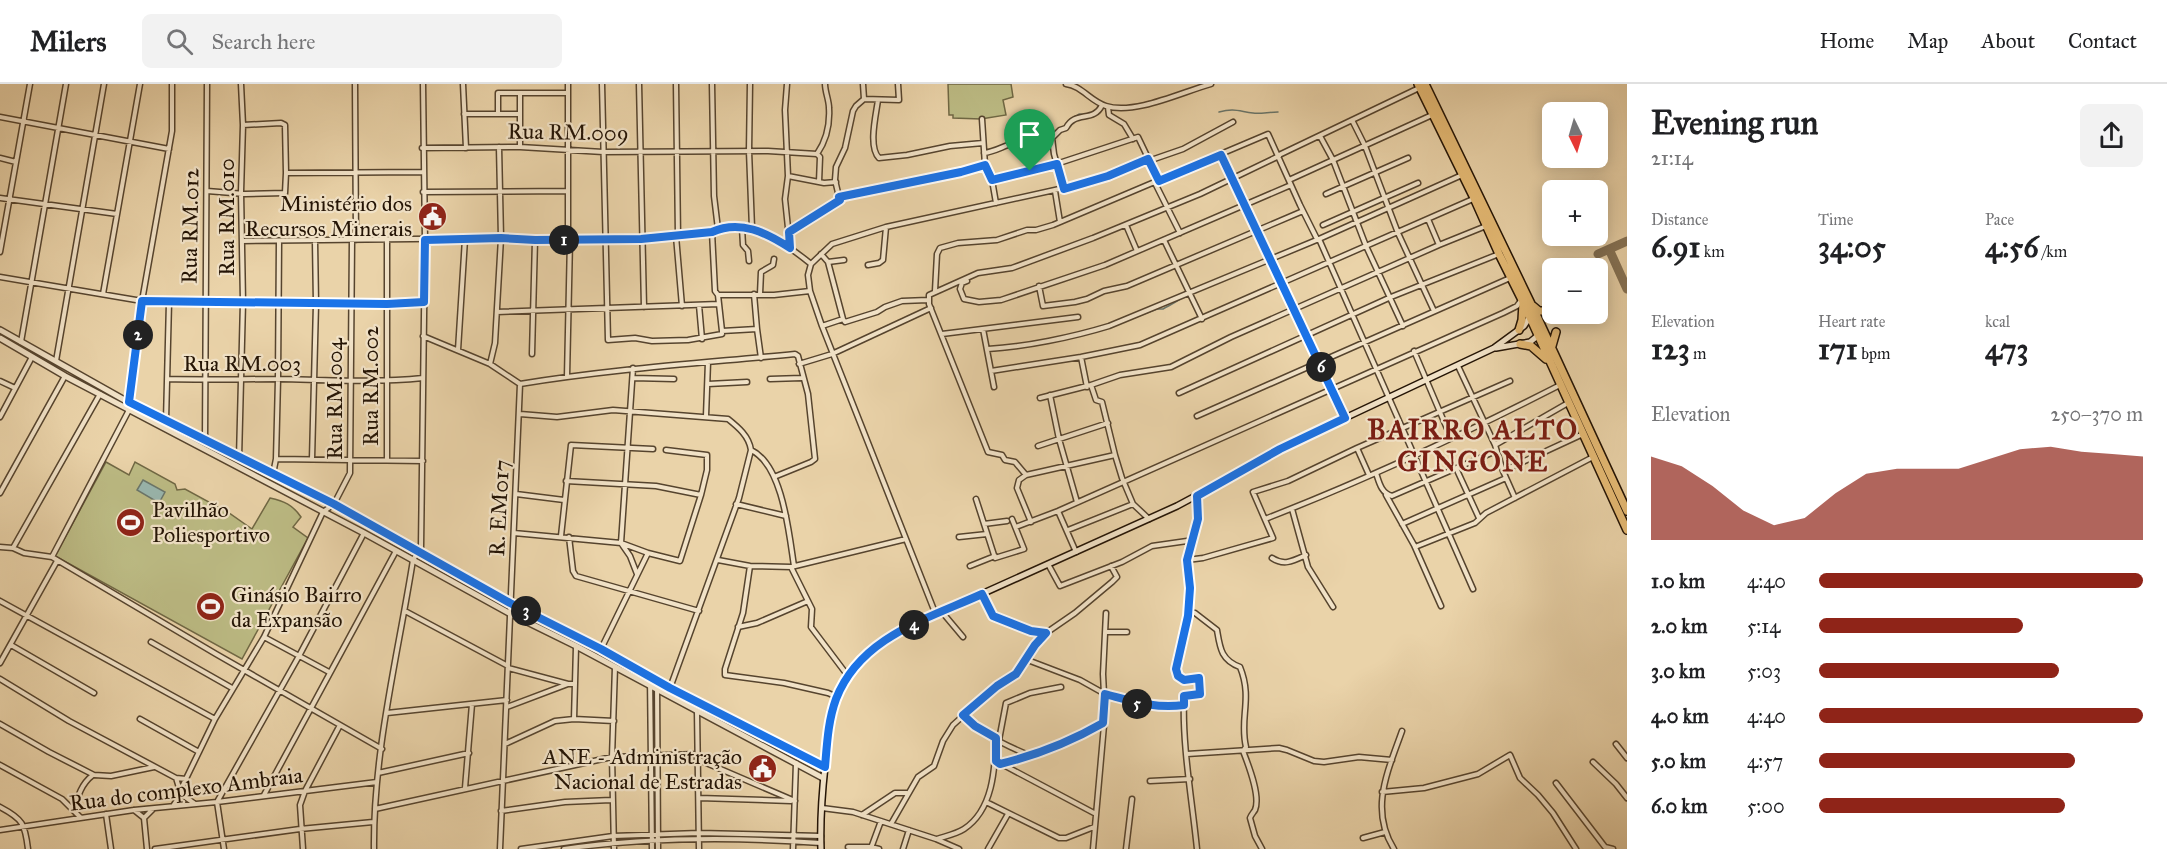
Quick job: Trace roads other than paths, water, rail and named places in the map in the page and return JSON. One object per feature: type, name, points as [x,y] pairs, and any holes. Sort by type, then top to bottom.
[{"type":"highway","points":[[1421,85],[1432,115],[1474,198],[1498,254],[1514,277]]},
{"type":"highway","points":[[1421,85],[1541,333],[1557,359]]},
{"type":"highway","points":[[1525,300],[1536,310],[1542,310]]},
{"type":"highway","points":[[1519,330],[1525,300]]},
{"type":"highway","points":[[1556,332],[1551,345],[1627,511]]},
{"type":"highway","points":[[1541,333],[1548,360],[1627,530]]},
{"type":"highway","points":[[1520,345],[1531,346],[1548,360]]},
{"type":"street","points":[[0,252],[30,84]]},
{"type":"street","points":[[21,342],[66,84]]},
{"type":"street","points":[[56,361],[104,84]]},
{"type":"street","points":[[103,294],[140,84]]},
{"type":"street","points":[[52,557],[129,410],[142,301],[172,131],[172,84]]},
{"type":"street","name":"Rua RM.012","points":[[205,440],[207,84]]},
{"type":"street","name":"Rua RM.010","points":[[239,458],[243,302],[241,84]]},
{"type":"street","name":"Rua RM.004","points":[[323,512],[334,504],[350,473],[355,84]]},
{"type":"street","points":[[374,849],[373,822],[378,773],[413,560],[419,548],[423,461],[425,240],[422,148],[423,84]]},
{"type":"street","points":[[464,84],[466,148]]},
{"type":"street","points":[[567,377],[568,84]]},
{"type":"street","points":[[603,84],[604,240],[608,340],[634,338],[652,342],[702,339],[722,334],[718,295],[715,291],[712,232]]},
{"type":"street","points":[[639,84],[644,307]]},
{"type":"street","points":[[676,84],[677,236],[682,306]]},
{"type":"street","points":[[712,84],[714,196],[718,229]]},
{"type":"street","points":[[750,84],[749,151],[752,228]]},
{"type":"street","points":[[788,84],[785,110],[788,176],[785,199],[790,248]]},
{"type":"street","points":[[819,182],[820,157],[817,154],[825,141],[828,127],[829,107],[825,84]]},
{"type":"street","points":[[863,84],[864,99]]},
{"type":"street","points":[[789,232],[840,200],[836,168],[845,147],[853,111],[864,99],[899,100],[898,84]]},
{"type":"street","points":[[1066,84],[1072,84],[1102,105],[1120,110],[1131,109],[1211,84]]},
{"type":"street","points":[[1026,475],[1015,462],[1005,460],[1002,455],[988,452],[931,308],[929,295],[973,276],[1012,268],[1167,208],[1232,179],[1421,85]]},
{"type":"street","points":[[498,114],[498,93],[568,93]]},
{"type":"street","points":[[520,93],[520,147]]},
{"type":"street","points":[[878,100],[873,131],[874,151],[879,158],[983,143]]},
{"type":"street","points":[[984,153],[1001,150],[1031,138],[1037,142],[1052,138],[1060,129],[1066,128],[1069,121],[1093,114],[1102,105]]},
{"type":"street","points":[[1108,107],[1109,115],[1124,124],[1133,139]]},
{"type":"street","points":[[465,114],[520,114]]},
{"type":"street","points":[[973,276],[962,283],[960,289],[964,298],[972,302],[1001,300],[1105,265],[1245,206],[1333,160],[1432,115]]},
{"type":"street","points":[[0,117],[169,149]]},
{"type":"street","points":[[982,119],[985,165],[992,180],[996,203]]},
{"type":"street","points":[[1352,120],[1365,146],[1398,233],[1434,311]]},
{"type":"street","points":[[963,637],[939,614],[906,539],[822,326],[808,280],[811,264],[832,244],[886,227],[1064,189],[1108,176],[1148,159],[1183,149],[1233,122]]},
{"type":"street","points":[[207,191],[245,194],[285,193],[285,125],[280,123],[243,125]]},
{"type":"street","points":[[935,291],[937,254],[940,248],[958,243],[996,240],[1060,222],[1268,134],[1303,211],[1330,262],[1473,590]]},
{"type":"street","points":[[1320,136],[1333,160],[1366,246],[1403,326]]},
{"type":"street","points":[[992,180],[1057,164],[1138,137],[1167,208],[1180,233]]},
{"type":"street","points":[[1052,138],[1064,189]]},
{"type":"street","points":[[490,364],[495,343],[501,238],[499,147]]},
{"type":"street","name":"Rua RM.009","points":[[422,148],[520,147],[603,152],[749,151],[817,154]]},
{"type":"street","points":[[1221,155],[1345,418]]},
{"type":"street","points":[[0,158],[16,162]]},
{"type":"street","points":[[1326,194],[1408,158]]},
{"type":"street","points":[[839,197],[985,165]]},
{"type":"street","points":[[286,173],[423,172]]},
{"type":"street","points":[[988,349],[1012,348],[1109,326],[1318,239],[1463,175]]},
{"type":"street","points":[[788,176],[819,182],[836,182]]},
{"type":"street","points":[[1323,225],[1418,183]]},
{"type":"street","points":[[423,192],[568,191]]},
{"type":"street","points":[[1055,191],[1060,222]]},
{"type":"street","points":[[0,198],[117,214]]},
{"type":"street","points":[[991,371],[1140,345],[1474,198]]},
{"type":"street","points":[[1040,286],[1043,306],[1087,299],[1176,267],[1303,211]]},
{"type":"street","points":[[1428,219],[1438,245]]},
{"type":"street","points":[[1126,225],[1137,251]]},
{"type":"street","points":[[1040,398],[1089,386],[1120,375],[1171,368],[1231,338],[1438,245],[1486,226]]},
{"type":"street","points":[[868,265],[883,260],[886,227]]},
{"type":"street","points":[[742,228],[743,245],[748,251],[749,261]]},
{"type":"street","points":[[242,241],[501,238],[604,240],[641,239],[712,232],[718,229],[752,228],[790,248],[811,264]]},
{"type":"street","points":[[458,350],[465,239]]},
{"type":"street","points":[[532,354],[535,240]]},
{"type":"street","points":[[1164,240],[1202,319]]},
{"type":"street","points":[[272,474],[276,459],[279,241]]},
{"type":"street","points":[[312,459],[316,304],[315,241]]},
{"type":"street","name":"Rua RM.002","points":[[387,241],[387,460]]},
{"type":"street","points":[[821,254],[828,262],[843,320]]},
{"type":"street","points":[[1179,393],[1391,297],[1498,254]]},
{"type":"street","points":[[760,294],[761,272],[773,265],[774,260]]},
{"type":"street","points":[[828,262],[844,260]]},
{"type":"street","points":[[0,277],[142,301],[316,304],[424,302]]},
{"type":"street","points":[[1197,416],[1514,277]]},
{"type":"street","points":[[718,295],[810,291]]},
{"type":"street","points":[[754,294],[761,358]]},
{"type":"street","points":[[822,326],[852,320],[902,301],[928,300]]},
{"type":"street","points":[[1016,527],[1058,511],[1331,390],[1517,306],[1525,300]]},
{"type":"street","points":[[166,421],[169,302]]},
{"type":"street","points":[[496,312],[719,304]]},
{"type":"street","points":[[699,305],[702,339]]},
{"type":"street","points":[[800,364],[832,354],[931,308]]},
{"type":"street","points":[[821,843],[823,778],[828,727],[837,697],[848,676],[868,651],[895,633],[1149,519],[1197,496],[1280,449],[1494,348],[1519,330],[1532,314]]},
{"type":"street","points":[[942,334],[1078,317]]},
{"type":"street","points":[[722,331],[757,329]]},
{"type":"street","points":[[983,329],[994,387]]},
{"type":"street","points":[[0,330],[129,402],[419,548],[510,603],[825,767]]},
{"type":"street","points":[[1494,348],[1530,342],[1541,333]]},
{"type":"street","points":[[423,336],[490,364],[520,384],[633,368],[795,354],[800,364],[809,403],[815,459],[774,477]]},
{"type":"street","points":[[0,338],[65,376],[823,778]]},
{"type":"street","points":[[1414,351],[1442,412],[1451,438]]},
{"type":"street","points":[[0,417],[32,357]]},
{"type":"street","points":[[1081,357],[1095,400],[1102,402],[1115,455],[1133,504],[1149,519]]},
{"type":"street","points":[[706,416],[708,362]]},
{"type":"street","points":[[1458,366],[1495,445],[1515,498]]},
{"type":"street","points":[[633,368],[621,543],[630,556],[637,574]]},
{"type":"street","points":[[0,493],[65,376]]},
{"type":"street","name":"Rua RM.003","points":[[168,379],[387,382],[423,378]]},
{"type":"street","points":[[633,378],[674,379]]},
{"type":"street","points":[[770,379],[802,378]]},
{"type":"street","points":[[0,381],[15,388]]},
{"type":"street","points":[[1187,560],[1203,558],[1273,538],[1253,492],[1288,481],[1510,381]]},
{"type":"street","points":[[708,384],[747,382]]},
{"type":"street","name":"R. EM017","points":[[500,849],[520,384]]},
{"type":"street","points":[[1264,519],[1376,473],[1484,424],[1561,385]]},
{"type":"street","points":[[13,548],[100,394]]},
{"type":"street","points":[[1050,395],[1059,439],[1077,502]]},
{"type":"street","points":[[1495,445],[1569,402]]},
{"type":"street","points":[[520,414],[557,417],[590,412],[630,411],[706,416],[728,419],[750,442],[752,450],[718,560],[670,688]]},
{"type":"street","points":[[1038,446],[1108,423]]},
{"type":"street","points":[[1503,471],[1582,434]]},
{"type":"street","points":[[561,536],[572,445],[653,449]]},
{"type":"street","points":[[1357,448],[1369,475]]},
{"type":"street","points":[[514,533],[621,543],[680,561],[701,495],[707,470],[707,455],[666,450]]},
{"type":"street","points":[[752,450],[760,454],[767,462],[774,477],[787,516],[792,566],[813,614],[811,627],[848,676]]},
{"type":"street","points":[[1386,494],[1392,496],[1496,451]]},
{"type":"street","points":[[1031,522],[1017,488],[1018,480],[1026,475],[1115,455]]},
{"type":"street","points":[[1415,548],[1475,523],[1479,518],[1593,457]]},
{"type":"street","points":[[276,459],[423,461]]},
{"type":"street","points":[[1456,468],[1479,518]]},
{"type":"street","points":[[1376,473],[1415,548],[1441,606]]},
{"type":"street","points":[[1402,524],[1506,478]]},
{"type":"street","points":[[566,481],[656,486],[701,495]]},
{"type":"street","points":[[516,494],[564,500]]},
{"type":"street","points":[[1197,496],[1198,519],[1187,560],[1190,588],[1188,612],[1176,669],[1178,676],[1184,680],[1199,678],[1200,694],[1184,696],[1187,754],[1197,849]]},
{"type":"street","points":[[976,499],[995,556]]},
{"type":"street","points":[[736,504],[787,516]]},
{"type":"street","points":[[1068,530],[1133,504]]},
{"type":"street","points":[[1292,508],[1308,567],[1333,607]]},
{"type":"street","points":[[1058,511],[1076,552]]},
{"type":"street","points":[[173,806],[215,719],[264,638],[323,512]]},
{"type":"street","points":[[970,566],[995,556],[995,558],[1024,549],[1012,519]]},
{"type":"street","points":[[984,524],[1007,521]]},
{"type":"street","points":[[224,849],[217,802],[299,657],[363,533]]},
{"type":"street","points":[[959,537],[987,534]]},
{"type":"street","points":[[569,537],[573,571],[576,576],[699,611]]},
{"type":"street","points":[[718,560],[750,566],[792,566],[906,539]]},
{"type":"street","points":[[1048,564],[1060,586],[1111,566],[1152,546],[1194,540]]},
{"type":"street","points":[[0,547],[52,557],[382,749]]},
{"type":"street","points":[[264,795],[396,550]]},
{"type":"street","points":[[601,649],[648,553]]},
{"type":"street","points":[[1272,558],[1287,563],[1306,555]]},
{"type":"street","points":[[0,663],[57,561]]},
{"type":"street","points":[[750,566],[742,613],[725,675],[784,683],[837,697]]},
{"type":"street","points":[[891,824],[918,777],[934,766],[953,725],[997,686],[1016,674],[1046,633],[1075,614],[1117,577],[1111,566]]},
{"type":"street","points":[[982,594],[993,616],[1031,631],[1046,633]]},
{"type":"street","points":[[0,601],[215,719]]},
{"type":"street","points":[[738,627],[758,623],[808,601]]},
{"type":"street","points":[[405,611],[508,667],[575,684]]},
{"type":"street","points":[[1188,612],[1196,613],[1217,630],[1221,650],[1229,663],[1240,667],[1245,680],[1247,693],[1244,734],[1246,747],[1243,751],[1253,780],[1255,797],[1256,807],[1250,818],[1262,849]]},
{"type":"street","points":[[1093,849],[1105,694],[1103,674],[1106,613]]},
{"type":"street","points":[[1105,632],[1127,632]]},
{"type":"street","points":[[264,638],[329,672]]},
{"type":"street","points":[[151,642],[232,688]]},
{"type":"street","points":[[10,645],[94,693]]},
{"type":"street","points":[[574,719],[576,646]]},
{"type":"street","points":[[1025,659],[1080,680],[1105,694],[1151,706],[1184,705]]},
{"type":"street","points":[[614,849],[612,757],[615,667]]},
{"type":"street","points":[[650,677],[652,849]]},
{"type":"street","points":[[0,679],[69,721],[176,778],[186,779]]},
{"type":"street","points":[[657,681],[658,849]]},
{"type":"street","points":[[507,707],[568,684]]},
{"type":"street","points":[[936,839],[963,830],[973,821],[986,802],[992,786],[998,739],[1006,703],[1030,693],[1061,687]]},
{"type":"street","points":[[387,713],[507,700]]},
{"type":"street","points":[[465,788],[472,704]]},
{"type":"street","points":[[697,711],[699,849]]},
{"type":"street","points":[[963,715],[975,726],[1009,747],[1031,757]]},
{"type":"street","points":[[140,719],[199,752]]},
{"type":"street","points":[[505,744],[555,721],[574,719],[614,721]]},
{"type":"street","points":[[1000,764],[1031,757],[1070,742],[1103,723]]},
{"type":"street","points":[[0,724],[94,775],[111,776],[155,767]]},
{"type":"street","points":[[303,849],[300,804],[340,725]]},
{"type":"street","points":[[1394,849],[1385,832],[1382,819],[1382,792],[1402,731]]},
{"type":"street","points":[[1616,744],[1627,758]]},
{"type":"street","points":[[1187,754],[1279,748],[1323,762],[1359,757],[1392,760]]},
{"type":"street","points":[[378,773],[469,753]]},
{"type":"street","points":[[1382,792],[1424,788],[1478,774],[1510,755],[1520,778],[1553,813],[1576,849]]},
{"type":"street","points":[[375,809],[503,779],[612,757],[651,756],[697,757],[795,801]]},
{"type":"street","points":[[996,761],[1095,813]]},
{"type":"street","points":[[793,849],[796,762]]},
{"type":"street","points":[[1593,762],[1616,783],[1627,798]]},
{"type":"street","points":[[0,765],[62,799],[81,817]]},
{"type":"street","points":[[74,811],[81,788],[94,775]]},
{"type":"street","points":[[176,778],[181,792],[196,804]]},
{"type":"street","points":[[1150,781],[1190,779]]},
{"type":"street","name":"Rua do complexo Ambraia","points":[[0,830],[134,810],[377,782]]},
{"type":"street","points":[[1556,783],[1605,847],[1613,849]]},
{"type":"street","points":[[293,793],[300,804]]},
{"type":"street","points":[[862,815],[895,793],[908,794]]},
{"type":"street","points":[[699,798],[795,801]]},
{"type":"street","points":[[1126,849],[1132,799]]},
{"type":"street","points":[[501,811],[565,802],[612,800]]},
{"type":"street","points":[[986,802],[1059,838],[1066,838],[1094,827]]},
{"type":"street","points":[[0,807],[26,827],[28,849]]},
{"type":"street","points":[[822,808],[841,809],[862,815],[936,839],[959,849]]},
{"type":"street","points":[[144,818],[153,809]]},
{"type":"street","points":[[134,810],[144,818],[147,849]]},
{"type":"street","points":[[106,814],[111,849]]},
{"type":"street","points":[[988,849],[1008,814]]},
{"type":"street","points":[[871,848],[880,821]]},
{"type":"street","points":[[155,849],[373,822]]},
{"type":"street","points":[[903,849],[909,830]]},
{"type":"street","points":[[1363,838],[1385,832]]},
{"type":"street","points":[[521,849],[613,836],[699,833],[793,834],[821,843]]},
{"type":"street","points":[[564,849],[613,842],[699,840],[821,843]]},
{"type":"street","points":[[848,847],[879,849]]},
{"type":"water","points":[[143,480],[165,492],[159,503],[137,490]]},
{"type":"waterway","points":[[1219,112],[1232,110],[1256,113],[1278,112]]},
{"type":"waterway","points":[[1068,122],[1079,114],[1087,115]]},
{"type":"waterway","points":[[1105,329],[1157,309],[1163,309],[1183,297]]},
{"type":"waterway","points":[[986,335],[988,348]]},
{"type":"waterway","points":[[1112,349],[1119,347]]},
{"type":"waterway","points":[[989,351],[1012,349]]},
{"type":"waterway","points":[[1017,365],[1027,364]]},
{"type":"place","name":"Ministério dos Recursos Minerais","points":[[433,216]]},
{"type":"place","name":"Pavilhão Poliesportivo","points":[[131,522]]},
{"type":"place","name":"Ginásio Bairro da Expansão","points":[[210,607]]},
{"type":"place","name":"ANE - Administração Nacional de Estradas","points":[[763,769]]},
{"type":"district","name":"BAIRRO ALTO GINGONE","points":[[1473,445]]}]
